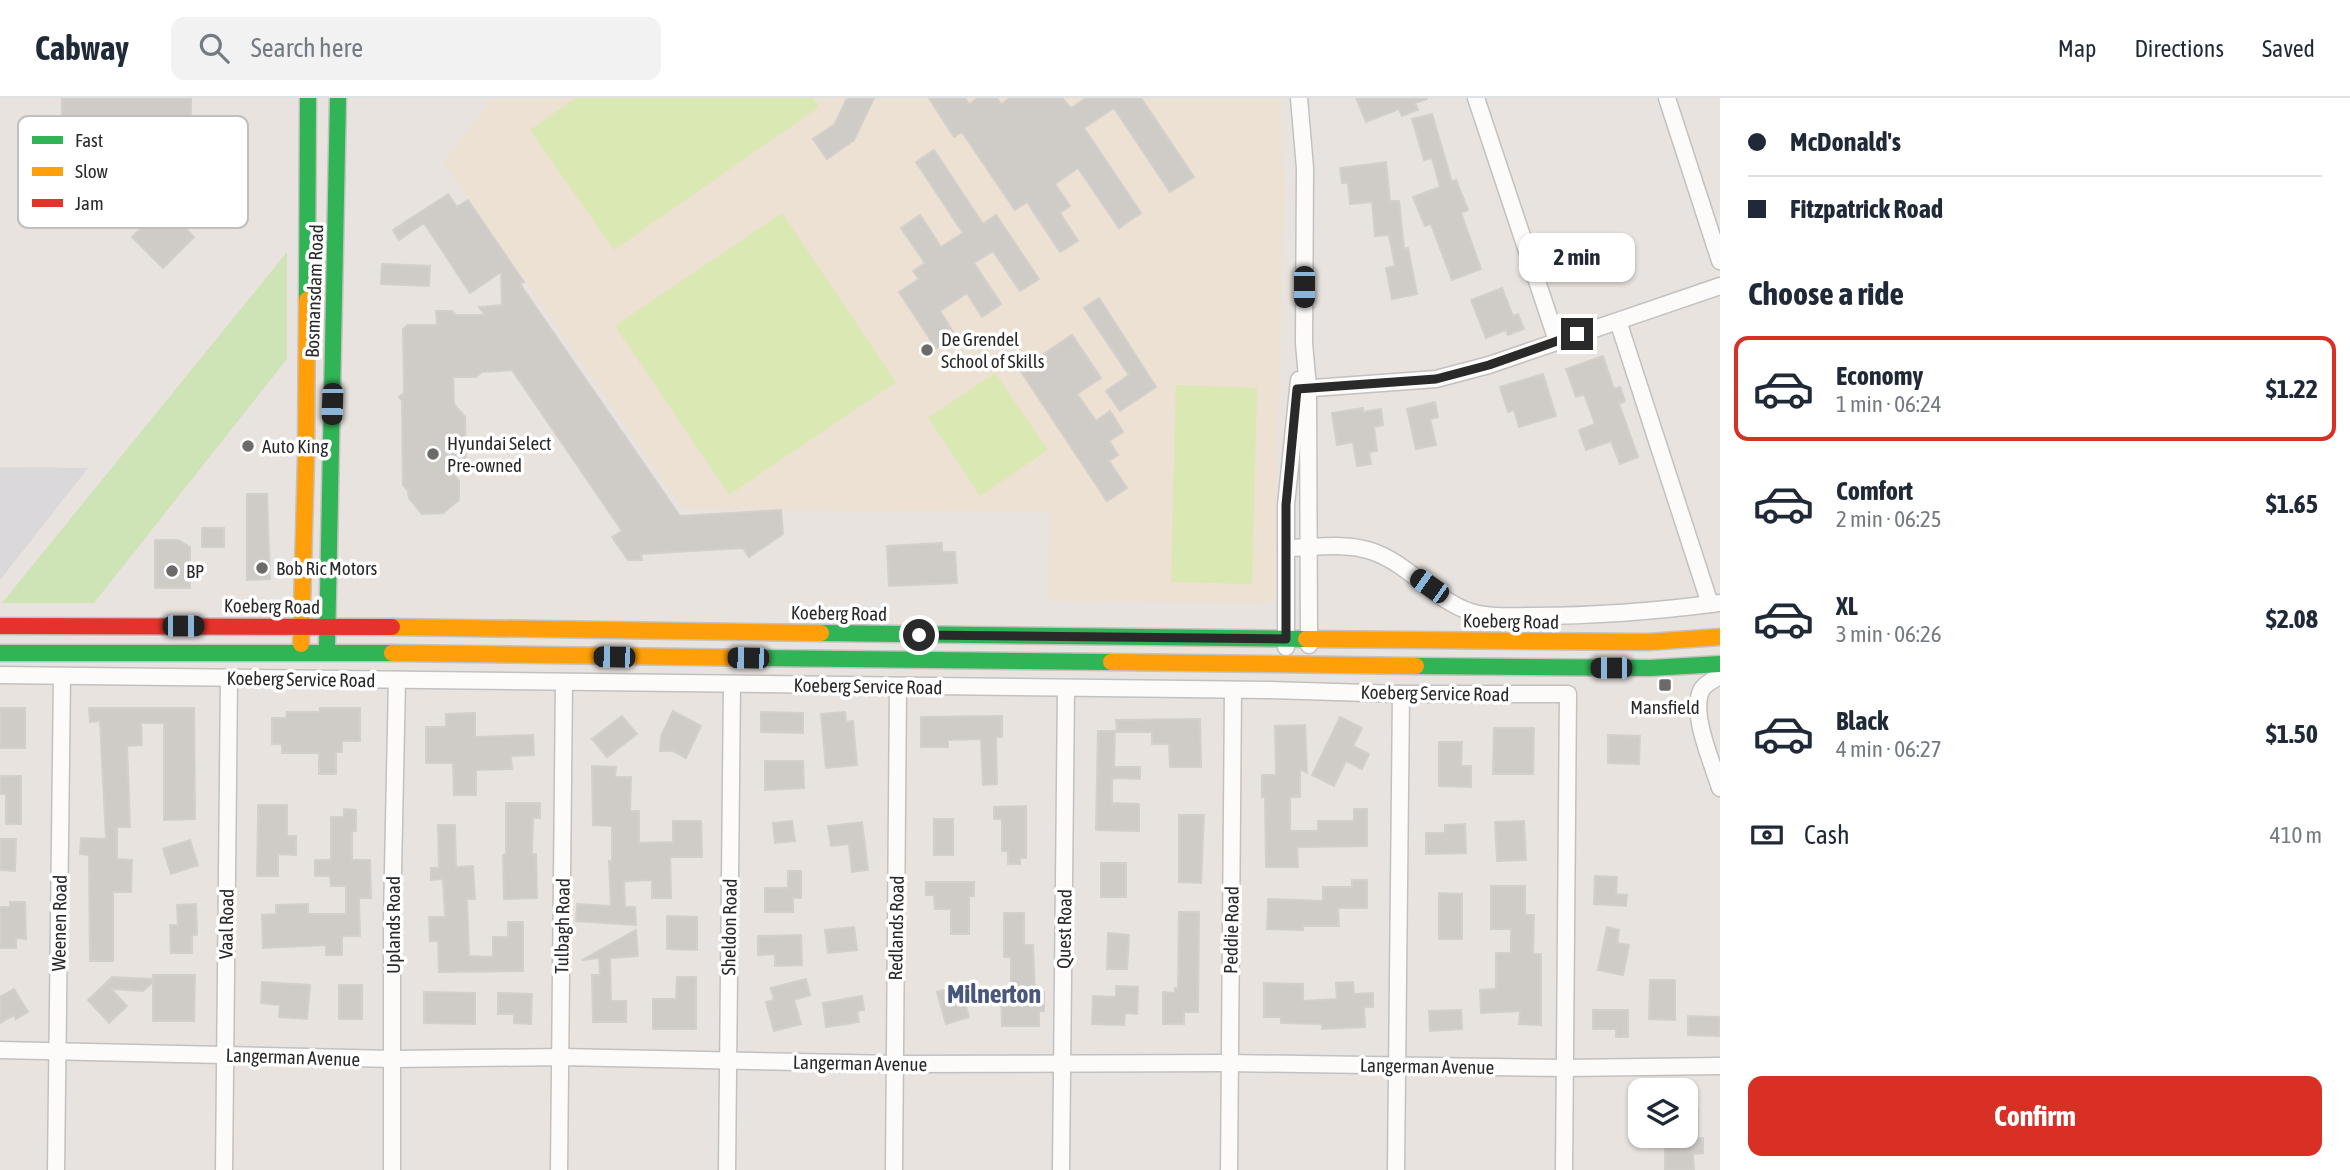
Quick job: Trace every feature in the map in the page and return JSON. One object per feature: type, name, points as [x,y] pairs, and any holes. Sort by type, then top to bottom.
[{"type":"main road","name":"Bosmansdam Road","points":[[301,653],[306,457],[308,98]]},
{"type":"main road","name":"Bosmansdam Road","points":[[327,653],[338,98]]},
{"type":"main road","name":"Koeberg Road","points":[[0,626],[1634,642],[1720,637]]},
{"type":"main road","points":[[0,653],[327,653],[1635,668],[1720,664]]},
{"type":"street","points":[[1299,98],[1305,168],[1303,389],[1309,548],[1309,665]]},
{"type":"street","points":[[1476,98],[1557,341]]},
{"type":"street","points":[[1667,98],[1720,261]]},
{"type":"street","points":[[1303,389],[1436,379],[1489,365],[1720,286]]},
{"type":"street","points":[[1286,548],[1351,547],[1372,551],[1454,604],[1482,614],[1581,616],[1654,612],[1715,603],[1618,321]]},
{"type":"street","points":[[1287,665],[1286,505],[1303,389]]},
{"type":"street","name":"Koeberg Service Road","points":[[0,675],[1568,694],[1565,1068]]},
{"type":"street","name":"Weenen Road","points":[[56,1170],[62,676]]},
{"type":"street","points":[[1720,676],[1703,687],[1698,703],[1698,715],[1720,788]]},
{"type":"street","name":"Vaal Road","points":[[224,1170],[229,678]]},
{"type":"street","name":"Uplands Road","points":[[392,1170],[392,918],[397,680]]},
{"type":"street","name":"Tulbagh Road","points":[[559,1170],[564,682]]},
{"type":"street","name":"Sheldon Road","points":[[727,1170],[732,684]]},
{"type":"street","name":"Redlands Road","points":[[894,1170],[898,686]]},
{"type":"street","name":"Quest Road","points":[[1061,1170],[1066,688]]},
{"type":"street","name":"Peddie Road","points":[[1229,1170],[1233,690]]},
{"type":"street","points":[[1396,1170],[1401,694]]},
{"type":"street","name":"Langerman Avenue","points":[[0,1050],[393,1059],[561,1057],[895,1064],[1229,1063],[1565,1068],[1720,1066]]},
{"type":"street","points":[[1564,1170],[1565,1068]]},
{"type":"shaded area","name":"De Grendel School of Skills","points":[[493,98],[1280,98],[1284,191],[1274,599],[1265,604],[1049,601],[1050,512],[683,509],[443,162]]},
{"type":"shaded area","points":[[0,467],[88,468],[0,580]]},
{"type":"green space","points":[[576,98],[813,98],[819,107],[614,250],[530,130]]},
{"type":"green space","points":[[782,213],[896,382],[729,495],[615,326]]},
{"type":"green space","points":[[287,252],[287,359],[94,603],[2,603]]},
{"type":"green space","points":[[995,373],[1048,450],[980,496],[928,418]]},
{"type":"green space","points":[[1176,385],[1257,388],[1252,584],[1171,582]]},
{"type":"building","points":[[62,98],[191,98],[191,116],[62,116]]},
{"type":"building","points":[[847,98],[874,98],[854,140],[827,159],[813,139],[835,124]]},
{"type":"building","points":[[929,98],[965,98],[969,104],[978,98],[997,98],[1001,104],[1010,98],[1062,98],[1071,108],[1086,98],[1141,98],[1194,177],[1170,192],[1114,108],[1084,128],[1141,213],[1119,228],[1078,168],[1055,184],[1070,206],[1060,213],[1078,241],[1060,252],[1027,202],[1015,210],[962,132],[954,137]]},
{"type":"building","points":[[1356,98],[1427,99],[1415,103],[1418,110],[1402,116],[1399,109],[1366,122]]},
{"type":"building","points":[[1432,114],[1452,182],[1456,180],[1468,210],[1461,213],[1481,269],[1452,280],[1431,224],[1425,226],[1413,197],[1440,187],[1432,158],[1424,160],[1412,119]]},
{"type":"building","points":[[934,150],[983,224],[996,215],[1039,279],[1020,291],[993,251],[974,263],[1001,304],[982,317],[967,293],[940,311],[955,335],[936,348],[899,292],[919,279],[913,271],[925,263],[901,228],[920,215],[941,247],[963,233],[916,162]]},
{"type":"building","points":[[1386,162],[1390,201],[1399,201],[1404,249],[1408,248],[1417,294],[1392,299],[1386,268],[1395,266],[1389,235],[1375,236],[1372,202],[1350,204],[1348,183],[1342,183],[1340,168]]},
{"type":"building","points":[[448,194],[457,207],[468,200],[524,282],[520,284],[680,516],[781,510],[783,534],[749,557],[743,548],[641,554],[642,560],[628,560],[612,537],[622,531],[512,370],[482,372],[476,377],[453,377],[454,404],[465,417],[466,465],[454,475],[459,481],[459,500],[443,513],[422,514],[409,498],[403,485],[402,401],[399,397],[404,393],[403,329],[408,325],[437,325],[436,311],[452,311],[456,315],[485,315],[479,307],[502,305],[501,272],[470,293],[424,223],[399,240],[393,230]]},
{"type":"building","points":[[141,228],[185,228],[194,237],[163,268],[132,237]]},
{"type":"building","points":[[382,264],[430,266],[429,286],[381,284]]},
{"type":"building","points":[[1502,288],[1513,316],[1518,314],[1524,329],[1508,335],[1506,330],[1486,338],[1471,300]]},
{"type":"building","points":[[1099,298],[1156,387],[1120,411],[1106,391],[1129,375],[1084,308]]},
{"type":"building","points":[[1072,335],[1101,378],[1077,394],[1096,421],[1110,411],[1123,432],[1109,441],[1118,455],[1109,461],[1127,488],[1107,501],[1020,370]]},
{"type":"building","points":[[1603,356],[1614,389],[1620,387],[1625,401],[1619,404],[1638,457],[1620,464],[1611,441],[1586,450],[1579,430],[1595,424],[1584,394],[1576,397],[1566,369]]},
{"type":"building","points":[[1543,374],[1556,416],[1519,427],[1514,410],[1508,412],[1500,387]]},
{"type":"building","points":[[1435,402],[1438,417],[1430,419],[1436,445],[1416,449],[1407,409]]},
{"type":"building","points":[[1363,408],[1363,412],[1381,409],[1383,425],[1374,427],[1377,451],[1369,452],[1371,464],[1357,466],[1353,442],[1337,445],[1332,413]]},
{"type":"building","points":[[247,494],[267,494],[270,579],[247,580]]},
{"type":"building","points":[[202,528],[224,528],[224,547],[202,547]]},
{"type":"building","points":[[155,540],[178,540],[190,547],[190,588],[155,588]]},
{"type":"building","points":[[942,543],[942,552],[955,552],[957,583],[889,586],[887,546]]},
{"type":"building","points":[[0,708],[25,708],[25,748],[0,748]]},
{"type":"building","points":[[89,708],[194,708],[195,819],[164,820],[164,723],[141,723],[142,745],[127,746],[130,827],[117,827],[117,859],[132,860],[131,892],[113,892],[113,961],[90,961],[89,855],[80,854],[81,838],[106,839],[100,721],[90,722]]},
{"type":"building","points":[[320,708],[360,708],[360,741],[342,741],[342,752],[336,752],[336,774],[319,774],[319,753],[282,753],[282,744],[272,744],[272,718],[286,718],[287,712],[320,712]]},
{"type":"building","points":[[673,711],[701,726],[686,758],[673,751],[660,751],[661,736]]},
{"type":"building","points":[[761,712],[803,713],[803,733],[761,732]]},
{"type":"building","points":[[845,712],[846,722],[853,721],[857,765],[826,768],[821,714]]},
{"type":"building","points":[[475,713],[475,737],[533,735],[534,755],[511,756],[512,769],[476,770],[476,795],[454,795],[453,763],[426,763],[426,727],[446,727],[446,714]]},
{"type":"building","points":[[622,716],[637,734],[607,757],[592,739]]},
{"type":"building","points":[[1002,716],[1002,737],[996,737],[997,784],[983,785],[981,739],[948,740],[948,747],[921,747],[921,717]]},
{"type":"building","points":[[1340,717],[1362,728],[1353,746],[1369,754],[1362,769],[1346,761],[1334,786],[1312,775]]},
{"type":"building","points":[[1200,719],[1201,767],[1170,767],[1169,744],[1152,744],[1152,732],[1117,732],[1116,720]]},
{"type":"building","points":[[1305,725],[1307,773],[1300,769],[1300,797],[1290,797],[1290,831],[1318,831],[1318,821],[1354,821],[1354,809],[1367,809],[1367,846],[1297,847],[1298,867],[1266,867],[1262,775],[1276,775],[1275,726]]},
{"type":"building","points":[[1494,728],[1534,728],[1533,774],[1493,774]]},
{"type":"building","points":[[1098,731],[1115,731],[1114,767],[1140,767],[1140,779],[1112,778],[1112,803],[1139,804],[1139,831],[1096,830]]},
{"type":"building","points":[[1608,735],[1640,736],[1639,764],[1608,763]]},
{"type":"building","points":[[1439,742],[1462,742],[1461,766],[1471,766],[1471,787],[1439,786]]},
{"type":"building","points":[[765,761],[803,761],[804,788],[765,790]]},
{"type":"building","points":[[592,766],[616,767],[615,777],[631,777],[630,811],[639,811],[639,843],[673,842],[673,821],[701,821],[702,857],[670,857],[671,898],[652,898],[652,880],[624,881],[625,907],[635,907],[636,925],[576,921],[577,904],[611,906],[609,861],[612,861],[612,826],[593,825]]},
{"type":"building","points":[[0,776],[21,776],[21,824],[6,824],[6,794],[0,794]]},
{"type":"building","points":[[506,803],[540,803],[540,818],[533,818],[532,854],[536,854],[537,898],[504,899]]},
{"type":"building","points":[[258,805],[287,805],[287,836],[296,836],[296,855],[278,854],[278,876],[257,876],[258,819],[261,818],[258,818]]},
{"type":"building","points":[[1026,806],[1026,858],[1020,858],[1020,864],[1008,864],[1008,851],[1002,851],[1002,819],[994,819],[994,807]]},
{"type":"building","points":[[344,809],[356,810],[356,831],[352,831],[352,860],[370,860],[371,898],[359,898],[360,936],[342,936],[342,955],[326,955],[326,945],[263,948],[262,915],[276,914],[276,905],[308,904],[308,914],[346,914],[346,886],[331,886],[330,876],[315,876],[315,860],[331,860],[331,817],[344,817]]},
{"type":"building","points":[[1179,815],[1204,815],[1201,883],[1179,882]]},
{"type":"building","points":[[934,819],[953,819],[953,855],[934,855]]},
{"type":"building","points":[[792,821],[795,841],[775,843],[773,823]]},
{"type":"building","points":[[1524,821],[1526,860],[1497,861],[1495,822]]},
{"type":"building","points":[[862,822],[868,870],[852,872],[849,844],[831,846],[828,826]]},
{"type":"building","points":[[1465,824],[1466,853],[1426,854],[1426,833],[1445,833],[1445,825]]},
{"type":"building","points":[[438,825],[455,825],[456,867],[473,866],[475,899],[467,899],[469,956],[493,957],[493,937],[508,937],[508,922],[523,922],[523,971],[439,972],[438,941],[430,941],[429,917],[445,917],[443,879],[431,880],[431,868],[439,868]]},
{"type":"building","points":[[0,839],[16,839],[15,871],[0,870]]},
{"type":"building","points":[[190,840],[198,865],[171,874],[163,849]]},
{"type":"building","points":[[1101,863],[1126,863],[1126,897],[1101,897]]},
{"type":"building","points":[[788,871],[801,871],[801,898],[793,898],[793,912],[765,912],[765,888],[788,888]]},
{"type":"building","points":[[1595,876],[1617,877],[1616,894],[1627,895],[1626,906],[1594,904]]},
{"type":"building","points":[[1352,880],[1367,880],[1367,908],[1338,908],[1339,926],[1303,926],[1303,930],[1267,929],[1268,899],[1323,901],[1323,887],[1352,887]]},
{"type":"building","points":[[926,882],[974,882],[974,896],[969,896],[969,934],[951,934],[951,909],[935,909],[934,895],[926,895]]},
{"type":"building","points":[[1491,886],[1525,886],[1525,915],[1534,915],[1533,954],[1541,954],[1541,1025],[1519,1024],[1520,1011],[1481,1013],[1480,990],[1496,989],[1496,953],[1511,953],[1511,929],[1491,929]]},
{"type":"building","points":[[1439,893],[1462,894],[1462,939],[1439,939]]},
{"type":"building","points":[[10,902],[25,902],[26,939],[16,938],[16,948],[0,948],[0,907],[10,907]]},
{"type":"building","points":[[196,904],[197,935],[192,935],[192,953],[171,953],[170,925],[178,925],[177,905]]},
{"type":"building","points":[[1179,912],[1199,912],[1198,1012],[1184,1012],[1184,1024],[1163,1024],[1163,992],[1175,993],[1175,988],[1178,988]]},
{"type":"building","points":[[1004,913],[1024,913],[1024,945],[1033,945],[1035,992],[1044,992],[1044,1011],[1039,1011],[1039,1026],[1002,1026],[1001,988],[1011,988],[1011,957],[1004,957]]},
{"type":"building","points":[[667,916],[697,917],[697,950],[667,949]]},
{"type":"building","points":[[854,927],[857,950],[828,953],[825,930]]},
{"type":"building","points":[[1607,927],[1619,930],[1617,943],[1629,945],[1623,975],[1598,970]]},
{"type":"building","points":[[636,930],[638,956],[610,958],[611,1001],[626,1001],[626,1022],[593,1022],[592,975],[600,975],[599,958],[582,960]]},
{"type":"building","points":[[1108,933],[1129,935],[1127,969],[1107,969]]},
{"type":"building","points":[[801,935],[802,965],[775,966],[775,954],[758,955],[758,936]]},
{"type":"building","points":[[153,975],[195,975],[194,1021],[153,1021],[153,982],[143,991],[111,989],[127,1006],[109,1023],[88,1000],[112,977],[153,979]]},
{"type":"building","points":[[677,977],[696,977],[696,1029],[653,1029],[653,999],[676,999]]},
{"type":"building","points":[[806,979],[810,995],[794,1000],[801,1024],[774,1031],[766,1002],[774,1000],[771,988]]},
{"type":"building","points":[[1650,980],[1675,980],[1675,1020],[1649,1019]]},
{"type":"building","points":[[262,982],[310,985],[307,1019],[279,1017],[280,1005],[261,1003]]},
{"type":"building","points":[[1353,982],[1354,994],[1373,993],[1373,1007],[1364,1007],[1365,1027],[1322,1029],[1322,1024],[1281,1023],[1281,1017],[1264,1017],[1264,983],[1303,984],[1303,1001],[1337,999],[1336,983]]},
{"type":"building","points":[[339,985],[362,985],[362,1019],[339,1019]]},
{"type":"building","points":[[960,986],[969,1017],[946,1024],[937,992]]},
{"type":"building","points":[[1116,986],[1138,987],[1137,1014],[1125,1013],[1124,1025],[1092,1024],[1093,996],[1116,997]]},
{"type":"building","points":[[14,989],[28,1012],[16,1019],[14,1015],[0,1023],[0,997]]},
{"type":"building","points":[[424,992],[475,993],[475,1024],[424,1023]]},
{"type":"building","points":[[498,993],[532,994],[531,1024],[514,1023],[514,1014],[498,1014]]},
{"type":"building","points":[[862,996],[864,1010],[857,1011],[859,1022],[826,1027],[823,1003]]},
{"type":"building","points":[[1461,1010],[1462,1029],[1430,1031],[1429,1011]]},
{"type":"building","points":[[1593,1010],[1628,1010],[1628,1037],[1616,1037],[1616,1029],[1593,1029]]},
{"type":"building","points":[[1688,1016],[1720,1017],[1719,1036],[1688,1035]]},
{"type":"building","points":[[1698,1138],[1703,1138],[1703,1153],[1693,1154],[1694,1170],[1665,1170],[1665,1148],[1698,1148]]},
{"type":"traffic: fast","points":[[307,300],[308,98]]},
{"type":"traffic: fast","points":[[327,645],[338,98]]},
{"type":"traffic: fast","points":[[821,633],[1306,639]]},
{"type":"traffic: fast","points":[[0,653],[392,653]]},
{"type":"traffic: fast","points":[[762,658],[1111,662]]},
{"type":"traffic: fast","points":[[1416,666],[1650,668],[1720,664]]},
{"type":"traffic: slow","points":[[301,644],[307,300]]},
{"type":"traffic: slow","points":[[392,627],[821,633]]},
{"type":"traffic: slow","points":[[1306,639],[1648,642],[1720,637]]},
{"type":"traffic: slow","points":[[392,653],[762,658]]},
{"type":"traffic: slow","points":[[1111,662],[1416,666]]},
{"type":"traffic: jam","points":[[0,626],[392,627]]},
{"type":"place","name":"De Grendel School of Skills","points":[[927,350]]},
{"type":"place","name":"Auto King","points":[[248,446]]},
{"type":"place","name":"Hyundai Select Pre-owned","points":[[433,454]]},
{"type":"place","name":"Bob Ric Motors","points":[[262,568]]},
{"type":"place","name":"BP","points":[[172,571]]},
{"type":"place","name":"Mansfield","points":[[1665,685]]},
{"type":"district","name":"Milnerton","points":[[994,994]]},
{"type":"route","points":[[919,635],[1286,639],[1286,505],[1297,389],[1436,379],[1489,365],[1577,334]]}]
